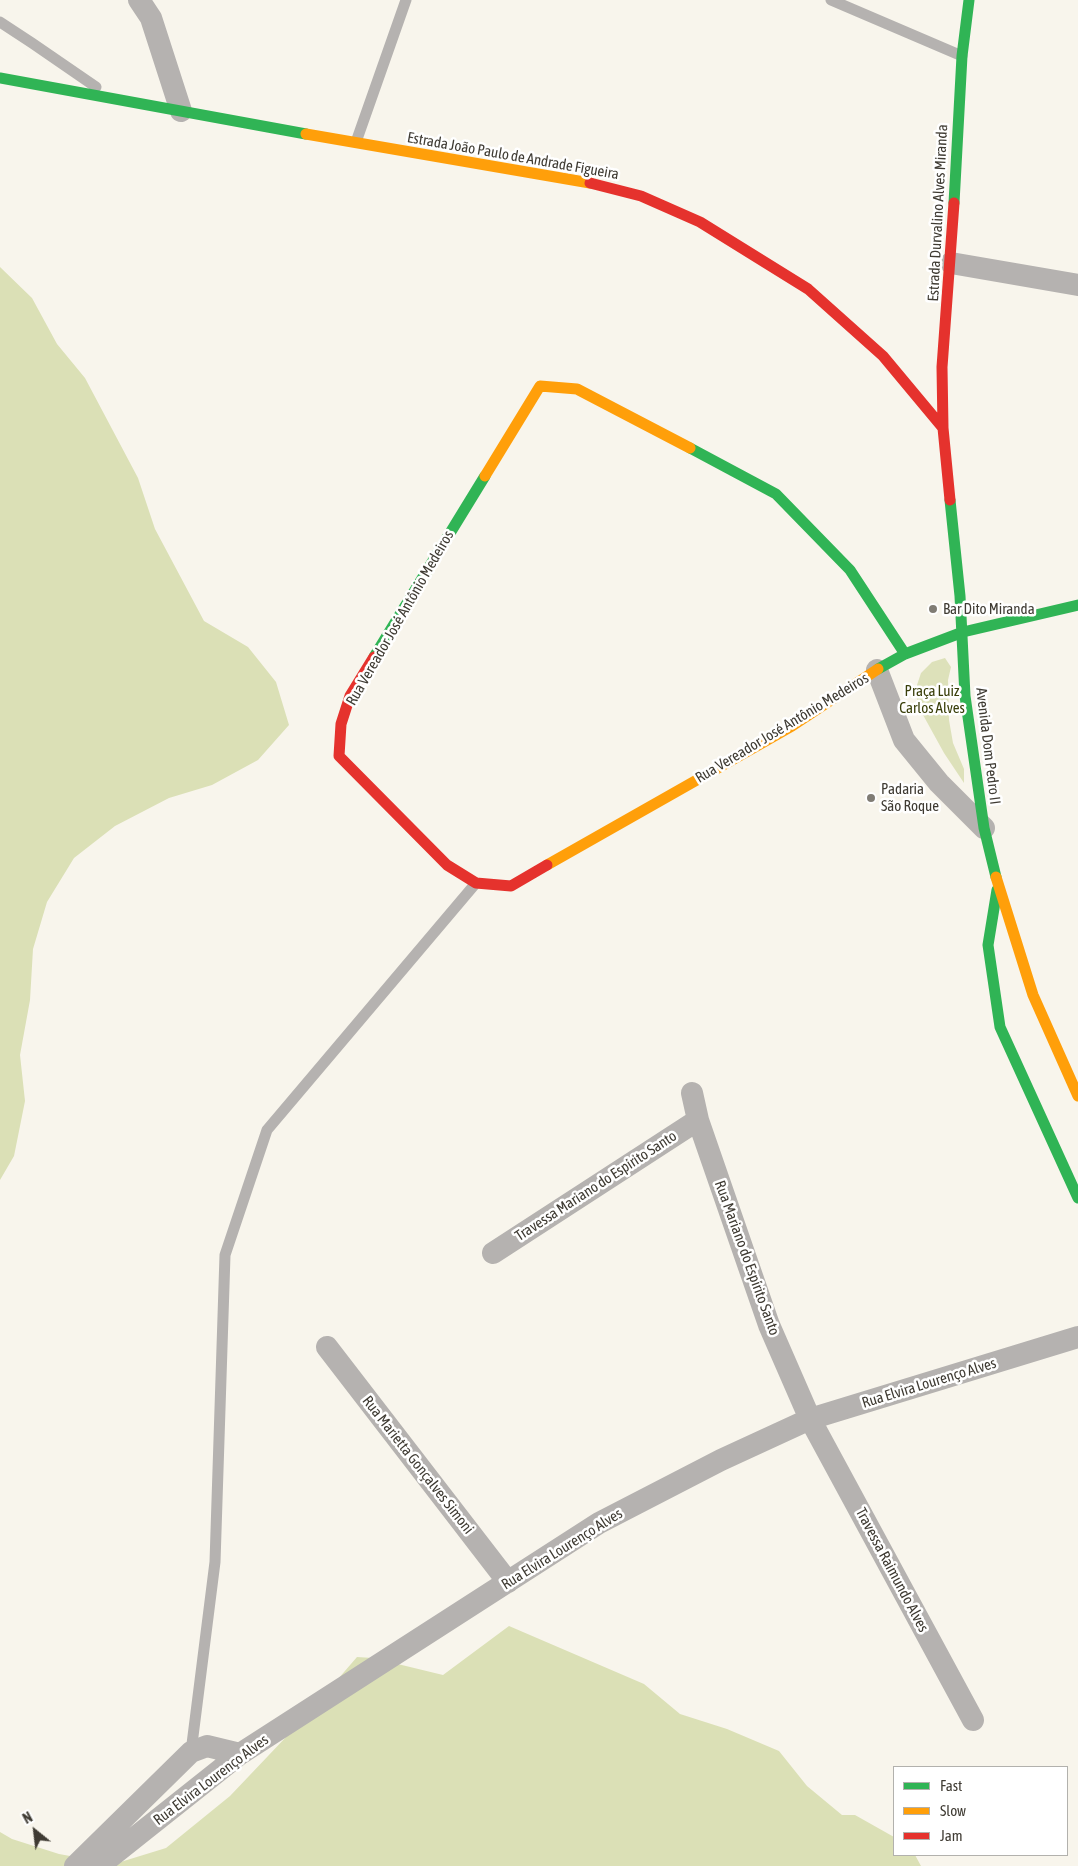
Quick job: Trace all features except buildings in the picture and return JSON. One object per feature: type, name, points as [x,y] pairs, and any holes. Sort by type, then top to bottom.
[{"type":"street","points":[[139,0],[151,18],[181,111]]},
{"type":"street","name":"Estrada Durvalino Alves Miranda","points":[[943,428],[942,367],[952,263],[962,56],[969,0]]},
{"type":"street","name":"Estrada João Paulo de Andrade Figueira","points":[[0,78],[356,143],[591,183],[641,196],[700,222],[808,289],[883,356],[943,428]]},
{"type":"street","points":[[952,263],[1078,285]]},
{"type":"street","name":"Rua Vereador José Antônio Medeiros","points":[[905,654],[850,570],[776,494],[577,389],[540,386],[350,696],[341,724],[339,756],[447,865],[476,883],[511,886],[792,726],[877,670],[905,654],[963,632],[1078,605]]},
{"type":"street","name":"Avenida Dom Pedro II","points":[[943,428],[963,632],[965,696],[984,828],[998,886],[1033,995],[1078,1096]]},
{"type":"street","name":"Rua Vereador José Antônio Medeiros","points":[[877,670],[904,740],[939,783],[984,828]]},
{"type":"street","name":"Avenida Dom Pedro II","points":[[998,886],[988,945],[1000,1027],[1078,1198]]},
{"type":"street","name":"Rua Mariano do Espírito Santo","points":[[692,1093],[698,1120],[769,1325],[810,1419]]},
{"type":"street","name":"Travessa Mariano do Espírito Santo","points":[[493,1253],[698,1120]]},
{"type":"street","name":"Rua Elvira Lourenço Alves","points":[[99,1866],[240,1754],[599,1523],[721,1460],[810,1419],[1078,1337]]},
{"type":"street","name":"Rua Marietta Gonçalves Simoni","points":[[327,1347],[508,1582]]},
{"type":"street","name":"Travessa Raimundo Alves","points":[[810,1419],[973,1720]]},
{"type":"street","points":[[75,1866],[191,1752],[207,1746],[240,1754]]},
{"type":"lane","points":[[356,143],[406,0]]},
{"type":"lane","points":[[830,0],[962,56]]},
{"type":"lane","points":[[0,22],[112,98]]},
{"type":"lane","points":[[191,1752],[215,1562],[225,1255],[268,1130],[476,883]]},
{"type":"green space","points":[[0,267],[32,298],[57,344],[85,378],[138,478],[155,529],[204,621],[248,647],[276,682],[289,725],[258,760],[212,785],[169,798],[115,826],[74,858],[47,902],[33,949],[30,1000],[20,1055],[25,1101],[14,1156],[0,1180]]},
{"type":"green space","name":"Praça Luiz Carlos Alves","points":[[945,658],[951,667],[948,680],[949,720],[953,743],[964,769],[964,783],[944,753],[917,704],[917,685],[921,673],[932,662]]},
{"type":"green space","points":[[509,1626],[644,1684],[680,1714],[727,1729],[779,1751],[807,1786],[842,1815],[855,1815],[893,1836],[893,1856],[916,1856],[921,1866],[0,1866],[0,1832],[12,1839],[59,1854],[114,1864],[166,1848],[230,1796],[306,1716],[357,1657],[373,1658],[443,1675]]},
{"type":"traffic: fast","points":[[954,203],[962,56],[969,0]]},
{"type":"traffic: fast","points":[[0,78],[306,134]]},
{"type":"traffic: fast","points":[[690,448],[776,494],[850,570],[905,654]]},
{"type":"traffic: fast","points":[[374,657],[485,476]]},
{"type":"traffic: fast","points":[[950,500],[960,596],[965,696],[984,828],[996,877]]},
{"type":"traffic: fast","points":[[878,669],[905,654],[963,632],[1078,605]]},
{"type":"traffic: fast","points":[[997,890],[988,945],[1000,1027],[1078,1198]]},
{"type":"traffic: slow","points":[[306,134],[590,183]]},
{"type":"traffic: slow","points":[[485,476],[540,386],[577,389],[690,448]]},
{"type":"traffic: slow","points":[[547,865],[792,726],[878,669]]},
{"type":"traffic: slow","points":[[996,877],[1033,995],[1078,1096]]},
{"type":"traffic: jam","points":[[590,183],[641,196],[700,222],[808,289],[883,356],[943,428]]},
{"type":"traffic: jam","points":[[950,500],[943,428],[942,367],[954,203]]},
{"type":"traffic: jam","points":[[374,657],[350,696],[341,724],[339,756],[447,865],[476,883],[511,886],[547,865]]},
{"type":"place","name":"Bar Dito Miranda","points":[[933,609]]},
{"type":"place","name":"Padaria São Roque","points":[[871,798]]}]
